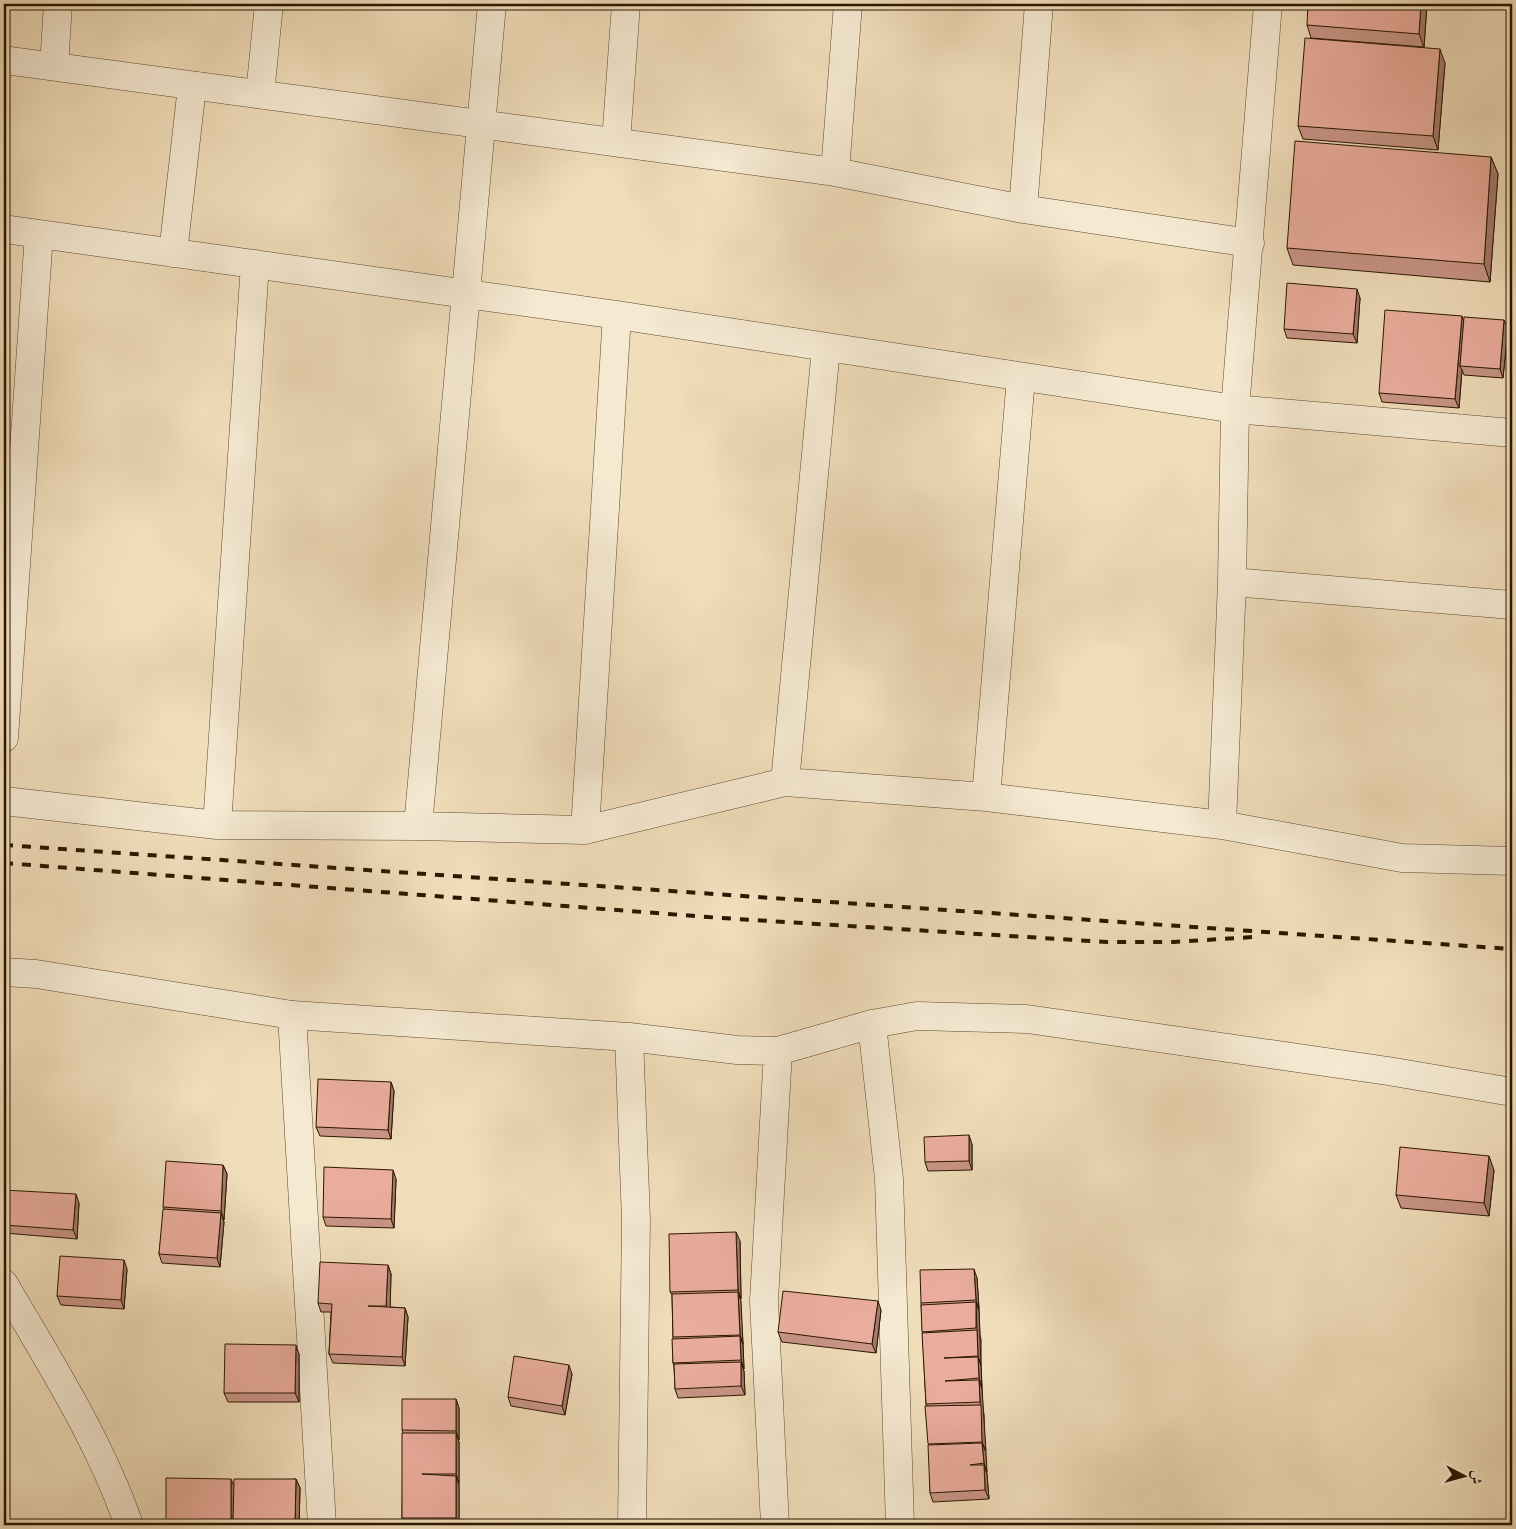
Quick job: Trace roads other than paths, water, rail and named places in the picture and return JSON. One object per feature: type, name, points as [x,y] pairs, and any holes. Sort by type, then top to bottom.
[{"type":"street","points":[[54,66],[58,4]]},
{"type":"street","points":[[260,94],[268,4]]},
{"type":"street","points":[[418,826],[468,294],[492,4]]},
{"type":"street","points":[[616,142],[626,4]]},
{"type":"street","points":[[835,172],[848,4]]},
{"type":"street","points":[[1023,209],[1038,4]]},
{"type":"street","points":[[1222,825],[1232,582],[1235,409],[1268,4]]},
{"type":"street","points":[[4,60],[192,87],[260,94],[482,126],[835,172],[1023,209],[1250,243]]},
{"type":"street","points":[[173,253],[192,87]]},
{"type":"street","points":[[4,229],[618,315],[1235,409],[1512,433]]},
{"type":"street","points":[[4,738],[39,234]]},
{"type":"street","points":[[217,825],[255,264]]},
{"type":"street","points":[[585,830],[618,315]]},
{"type":"street","points":[[786,782],[826,348]]},
{"type":"street","points":[[986,797],[1021,377]]},
{"type":"street","points":[[1232,582],[1512,604]]},
{"type":"street","points":[[4,801],[217,825],[418,826],[585,830],[786,782],[986,797],[1222,825],[1402,858],[1512,861]]},
{"type":"street","points":[[4,972],[36,974],[292,1015],[630,1037],[737,1050],[778,1052],[872,1024],[917,1016],[1027,1019],[1388,1071],[1512,1092]]},
{"type":"street","points":[[292,1015],[322,1525]]},
{"type":"street","points":[[872,1024],[889,1179],[900,1525]]},
{"type":"street","points":[[630,1037],[636,1220],[632,1525]]},
{"type":"street","points":[[775,1525],[764,1301],[778,1052]]},
{"type":"street","points":[[4,1284],[74,1404],[115,1484],[129,1525]]},
{"type":"railway","points":[[4,845],[1512,949]]},
{"type":"railway","points":[[4,863],[721,918],[1107,942],[1174,942],[1253,937]]}]
